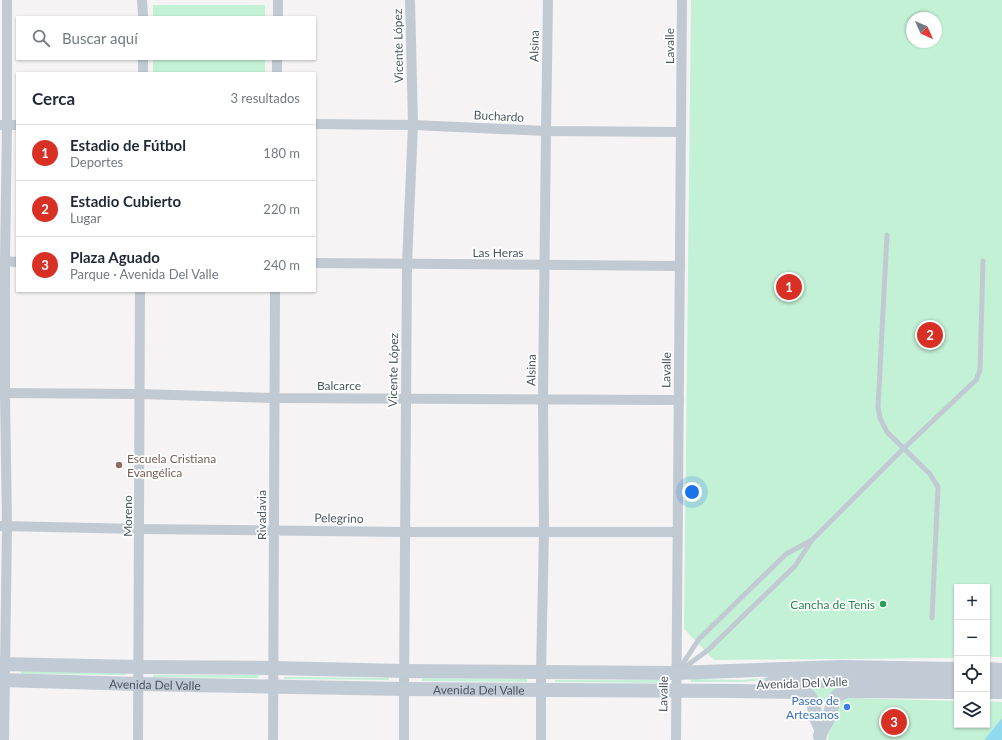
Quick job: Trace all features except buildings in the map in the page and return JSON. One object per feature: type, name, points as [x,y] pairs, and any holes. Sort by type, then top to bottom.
[{"type":"main road","name":"Avenida Del Valle","points":[[2,664],[404,671],[676,673],[841,667],[954,669]]},
{"type":"main road","points":[[990,669],[1002,670]]},
{"type":"main road","name":"Avenida Del Valle","points":[[2,680],[404,689],[736,691],[748,685],[801,681],[954,681]]},
{"type":"main road","points":[[990,681],[1002,680]]},
{"type":"main road","points":[[736,691],[801,692],[810,696],[813,701],[821,735]]},
{"type":"main road","name":"Avenida Del Valle","points":[[821,735],[833,701],[838,695],[844,692],[954,692]]},
{"type":"main road","points":[[990,692],[1002,692]]},
{"type":"street","points":[[4,740],[2,680],[2,261],[8,125],[7,0]]},
{"type":"street","points":[[142,0],[142,16]]},
{"type":"street","points":[[278,0],[278,16]]},
{"type":"street","name":"Vicente López","points":[[404,740],[407,264],[413,125],[410,0]]},
{"type":"street","name":"Alsina","points":[[541,740],[544,532],[543,399],[548,0]]},
{"type":"street","name":"Lavalle","points":[[676,740],[682,0]]},
{"type":"street","points":[[143,60],[143,72]]},
{"type":"street","points":[[277,60],[277,72]]},
{"type":"street","name":"Buchardo","points":[[316,124],[413,125],[546,131],[681,132]]},
{"type":"street","points":[[2,261],[16,262]]},
{"type":"street","name":"Las Heras","points":[[316,263],[680,266]]},
{"type":"street","name":"Moreno","points":[[138,740],[140,292]]},
{"type":"street","name":"Rivadavia","points":[[272,740],[275,292]]},
{"type":"street","name":"Balcarce","points":[[2,393],[139,394],[274,398],[679,400]]},
{"type":"street","name":"Pelegrino","points":[[3,526],[405,532],[677,532]]},
{"type":"lane","points":[[887,235],[878,407],[880,418],[887,432],[930,474],[938,487],[932,618]]},
{"type":"lane","points":[[676,673],[708,650],[795,566],[812,540],[904,448],[976,380],[980,370],[983,261]]},
{"type":"lane","points":[[676,673],[699,639],[764,575],[786,554],[812,540]]},
{"type":"green space","points":[[691,0],[1002,0],[1002,657],[990,657],[990,584],[954,584],[954,658],[714,660],[684,629]]},
{"type":"green space","points":[[153,5],[265,5],[265,16],[153,16]]},
{"type":"green space","points":[[153,60],[265,60],[265,72],[153,72]]},
{"type":"green space","points":[[21,671],[126,672],[126,675],[21,674]]},
{"type":"green space","points":[[826,672],[826,675],[741,682],[691,682],[691,679],[742,680]]},
{"type":"green space","points":[[153,675],[259,675],[258,678],[153,677]]},
{"type":"green space","points":[[284,677],[389,678],[389,680],[284,679]]},
{"type":"green space","points":[[422,678],[527,679],[527,682],[422,681]]},
{"type":"green space","points":[[555,680],[660,680],[660,683],[555,682]]},
{"type":"green space","points":[[783,685],[840,687],[829,694],[819,714],[815,696]]},
{"type":"green space","points":[[844,698],[954,701],[954,728],[990,728],[990,701],[1002,702],[1002,718],[984,740],[828,740],[834,704]]},
{"type":"water","points":[[1002,718],[1002,740],[984,740]]},
{"type":"place","name":"Estadio de Fútbol","points":[[789,287]]},
{"type":"place","name":"Estadio Cubierto","points":[[930,335]]},
{"type":"place","name":"Escuela Cristiana Evangélica","points":[[119,465]]},
{"type":"place","name":"Cancha de Tenis","points":[[883,604]]},
{"type":"place","name":"Paseo de Artesanos","points":[[847,707]]},
{"type":"place","name":"Plaza Aguado","points":[[894,722]]}]
